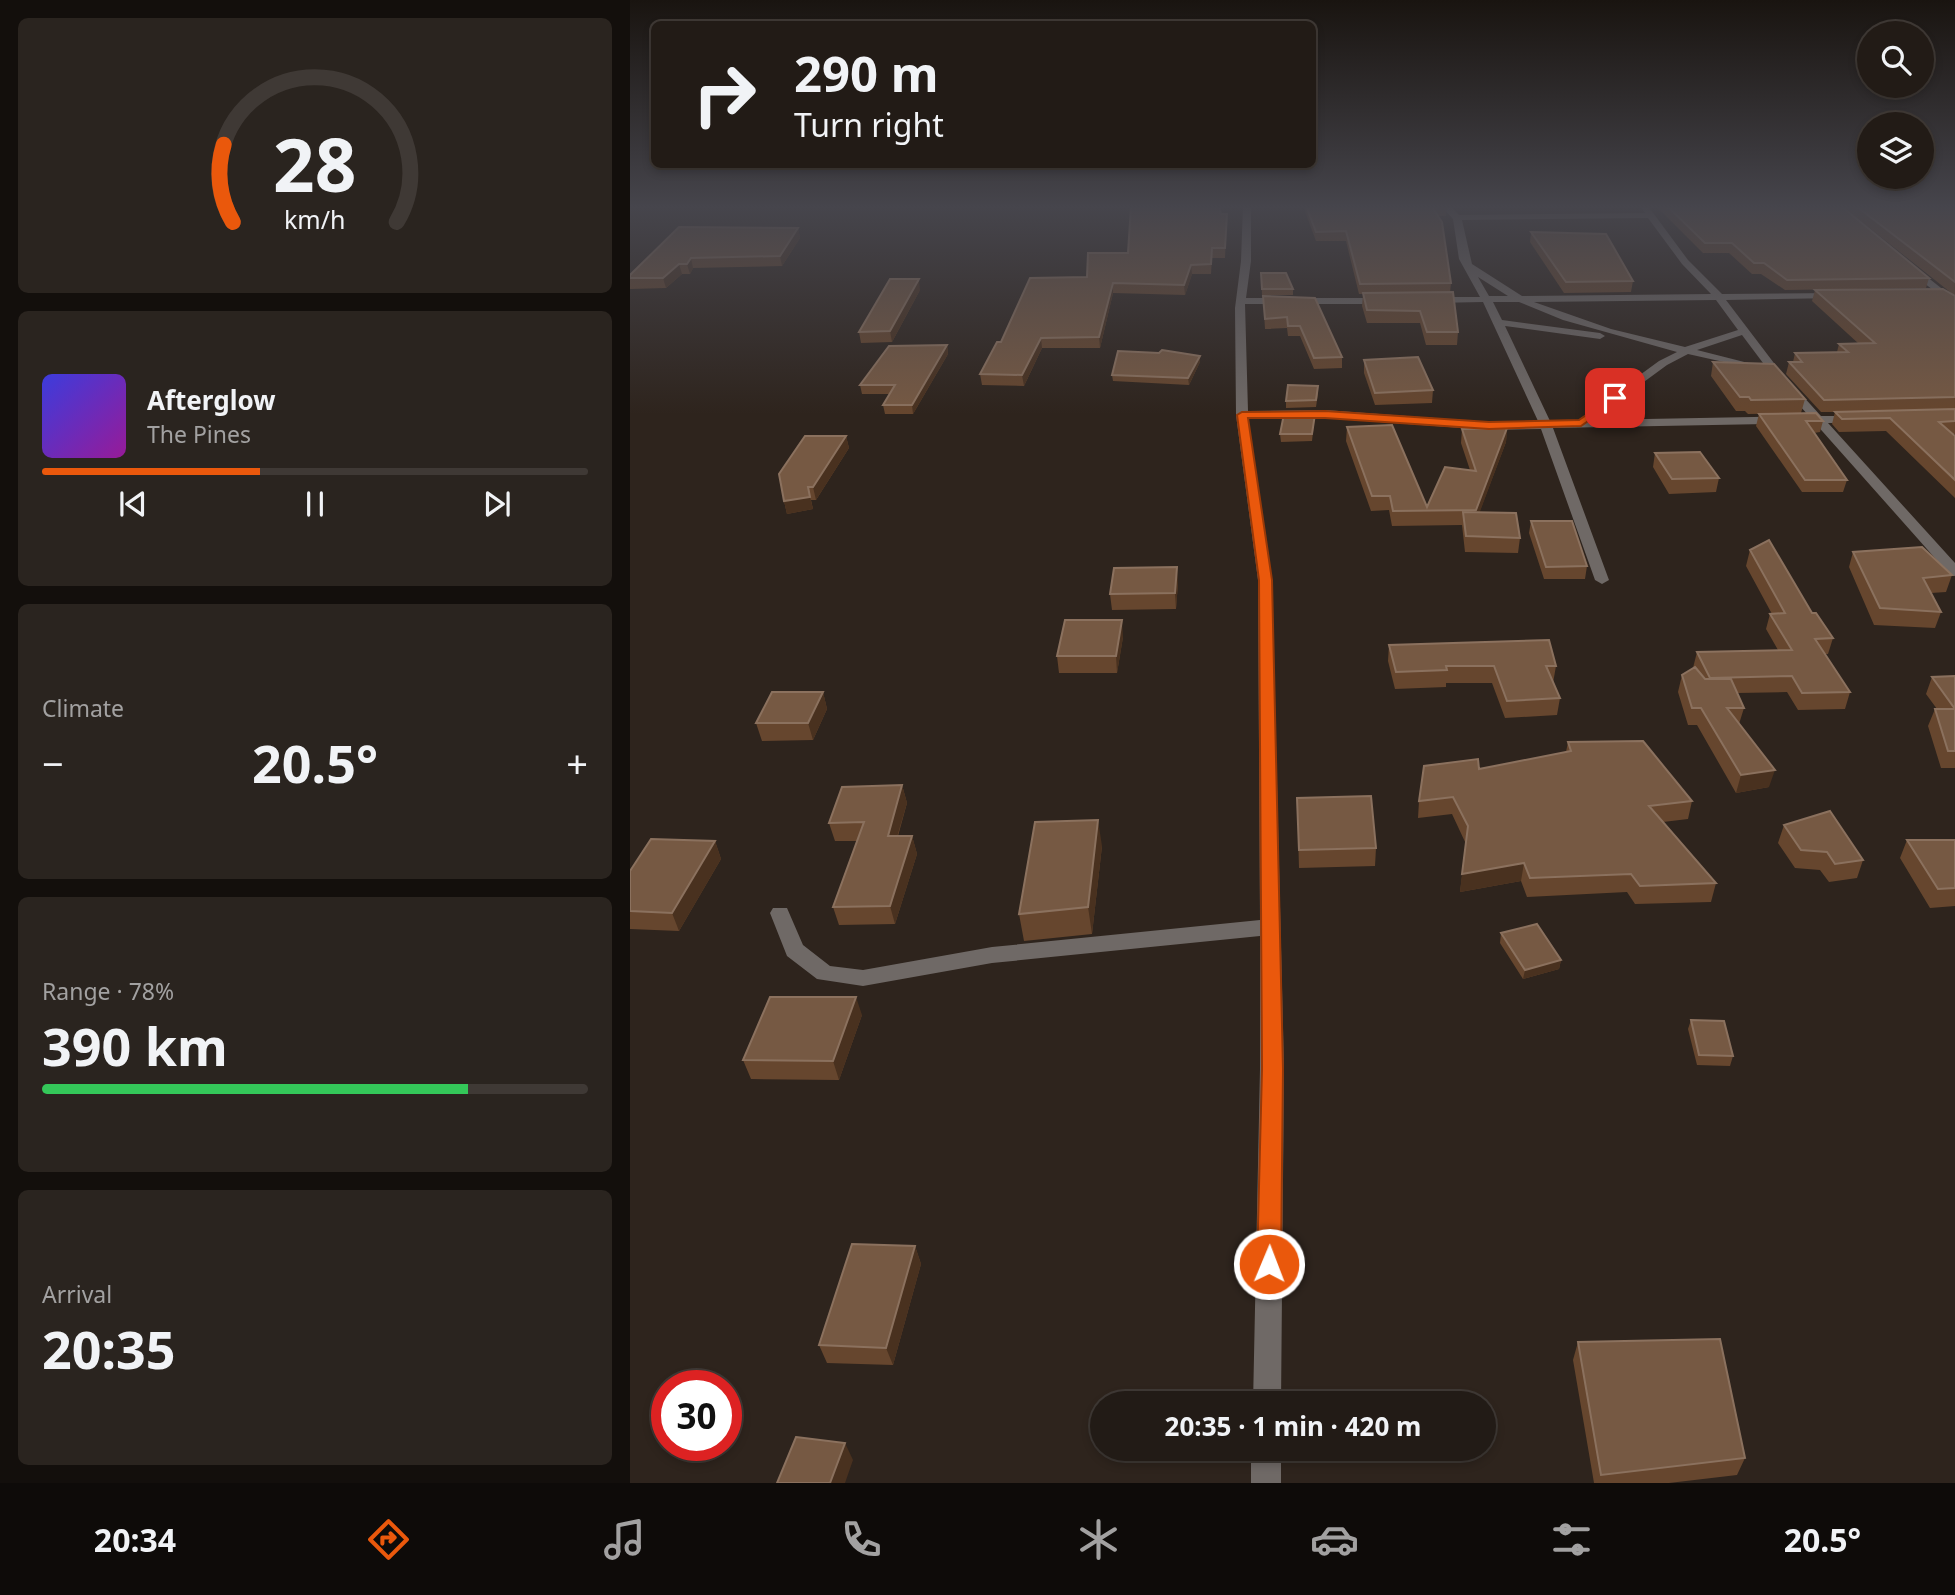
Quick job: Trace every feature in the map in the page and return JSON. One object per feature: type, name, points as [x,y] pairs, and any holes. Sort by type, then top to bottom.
[{"type":"street","points":[[1245,275],[1244,301],[1240,308],[1242,415],[1265,580],[1272,1069],[1267,1391]]},
{"type":"street","points":[[1472,275],[1545,424],[1602,580]]},
{"type":"street","points":[[1479,275],[1522,301],[1635,337],[1776,373]]},
{"type":"street","points":[[1697,275],[1719,298],[1776,373],[1955,572]]},
{"type":"street","points":[[1920,275],[1955,304]]},
{"type":"street","points":[[1919,295],[1944,294]]},
{"type":"street","points":[[1418,300],[1522,301],[1843,295]]},
{"type":"street","points":[[1244,301],[1392,301]]},
{"type":"street","points":[[1496,322],[1590,336],[1635,337]]},
{"type":"street","points":[[1581,423],[1642,378],[1690,349],[1745,331]]},
{"type":"street","points":[[1242,415],[1325,414],[1450,424],[1873,418]]},
{"type":"street","points":[[780,913],[794,950],[825,972],[863,978],[992,955],[1270,927]]},
{"type":"street","points":[[1265,1483],[1266,1461]]},
{"type":"building","points":[[630,275],[666,275],[663,278],[630,278]]},
{"type":"building","points":[[1187,275],[1184,285],[1113,283],[1099,337],[1041,338],[1022,375],[980,374],[997,342],[1001,342],[1030,278]]},
{"type":"building","points":[[1261,275],[1287,275],[1293,289],[1262,289]]},
{"type":"building","points":[[1358,275],[1450,275],[1451,283],[1360,284]]},
{"type":"building","points":[[1561,275],[1630,275],[1633,281],[1566,282]]},
{"type":"building","points":[[1781,275],[1926,275],[1929,278],[1787,280]]},
{"type":"building","points":[[890,279],[919,279],[890,331],[859,332]]},
{"type":"building","points":[[1943,289],[1955,296],[1955,397],[1824,400],[1789,362],[1802,362],[1795,353],[1848,352],[1839,344],[1875,343],[1815,290]]},
{"type":"building","points":[[1453,292],[1458,332],[1427,332],[1420,311],[1367,310],[1363,293]]},
{"type":"building","points":[[1263,296],[1315,298],[1342,357],[1314,358],[1300,326],[1288,326],[1287,317],[1265,319]]},
{"type":"building","points":[[947,345],[912,405],[883,405],[895,385],[860,385],[889,346]]},
{"type":"building","points":[[1162,350],[1200,356],[1188,378],[1112,375],[1118,351],[1159,353]]},
{"type":"building","points":[[1418,357],[1433,390],[1375,393],[1364,360]]},
{"type":"building","points":[[1713,362],[1774,364],[1805,399],[1751,400],[1749,397],[1740,397]]},
{"type":"building","points":[[1288,385],[1318,386],[1316,400],[1286,401]]},
{"type":"building","points":[[1955,409],[1955,421],[1939,422],[1955,436],[1955,480],[1890,418],[1842,419],[1835,412]]},
{"type":"building","points":[[1816,413],[1823,421],[1806,421],[1847,480],[1805,480],[1759,414]]},
{"type":"building","points":[[1284,414],[1315,414],[1312,434],[1280,434]]},
{"type":"building","points":[[1392,425],[1427,507],[1445,467],[1476,471],[1462,429],[1507,428],[1476,510],[1393,511],[1390,496],[1372,496],[1347,427]]},
{"type":"building","points":[[805,436],[846,436],[813,487],[808,487],[810,497],[784,501],[779,474]]},
{"type":"building","points":[[1700,452],[1719,478],[1672,479],[1655,453]]},
{"type":"building","points":[[1463,512],[1516,513],[1520,538],[1466,536]]},
{"type":"building","points":[[1531,521],[1572,521],[1587,566],[1546,567]]},
{"type":"building","points":[[1769,540],[1812,613],[1816,613],[1833,638],[1815,639],[1850,692],[1802,693],[1792,676],[1710,678],[1697,652],[1792,650],[1770,614],[1785,613],[1750,550]]},
{"type":"building","points":[[1922,547],[1952,575],[1923,578],[1941,612],[1880,608],[1853,552]]},
{"type":"building","points":[[1177,567],[1175,593],[1110,594],[1114,568]]},
{"type":"building","points":[[1065,620],[1122,620],[1116,656],[1057,656]]},
{"type":"building","points":[[1549,640],[1556,666],[1546,666],[1560,698],[1507,701],[1494,666],[1446,666],[1447,670],[1396,672],[1389,645]]},
{"type":"building","points":[[1695,667],[1705,679],[1731,679],[1744,708],[1727,708],[1775,770],[1741,775],[1701,708],[1692,708],[1682,675]]},
{"type":"building","points":[[1955,676],[1955,709],[1932,677]]},
{"type":"building","points":[[772,692],[823,692],[808,723],[756,723]]},
{"type":"building","points":[[1935,709],[1955,709],[1955,751],[1948,751]]},
{"type":"building","points":[[1643,741],[1692,801],[1649,806],[1716,883],[1640,886],[1631,874],[1530,878],[1524,863],[1462,874],[1468,826],[1453,797],[1419,801],[1424,766],[1478,759],[1479,769],[1571,751],[1568,742]]},
{"type":"building","points":[[902,785],[888,836],[912,836],[890,906],[833,907],[864,822],[829,823],[842,787]]},
{"type":"building","points":[[1371,796],[1376,848],[1299,850],[1297,798]]},
{"type":"building","points":[[1830,811],[1863,860],[1835,864],[1827,852],[1801,850],[1784,825]]},
{"type":"building","points":[[1098,820],[1088,907],[1019,914],[1035,822]]},
{"type":"building","points":[[651,839],[715,841],[672,913],[630,911],[630,871]]},
{"type":"building","points":[[1907,840],[1955,840],[1955,888],[1938,889]]},
{"type":"building","points":[[1537,924],[1561,960],[1525,970],[1501,933]]},
{"type":"building","points":[[770,997],[856,997],[833,1061],[743,1060]]},
{"type":"building","points":[[1691,1020],[1724,1021],[1733,1056],[1699,1055]]},
{"type":"building","points":[[852,1244],[915,1246],[886,1348],[819,1345]]},
{"type":"building","points":[[1720,1339],[1745,1458],[1601,1475],[1578,1342]]},
{"type":"building","points":[[796,1437],[845,1443],[830,1483],[777,1483]]},
{"type":"route","points":[[1269,1264],[1272,1069],[1265,580],[1242,415],[1325,414],[1489,426],[1581,423],[1615,398]]}]
